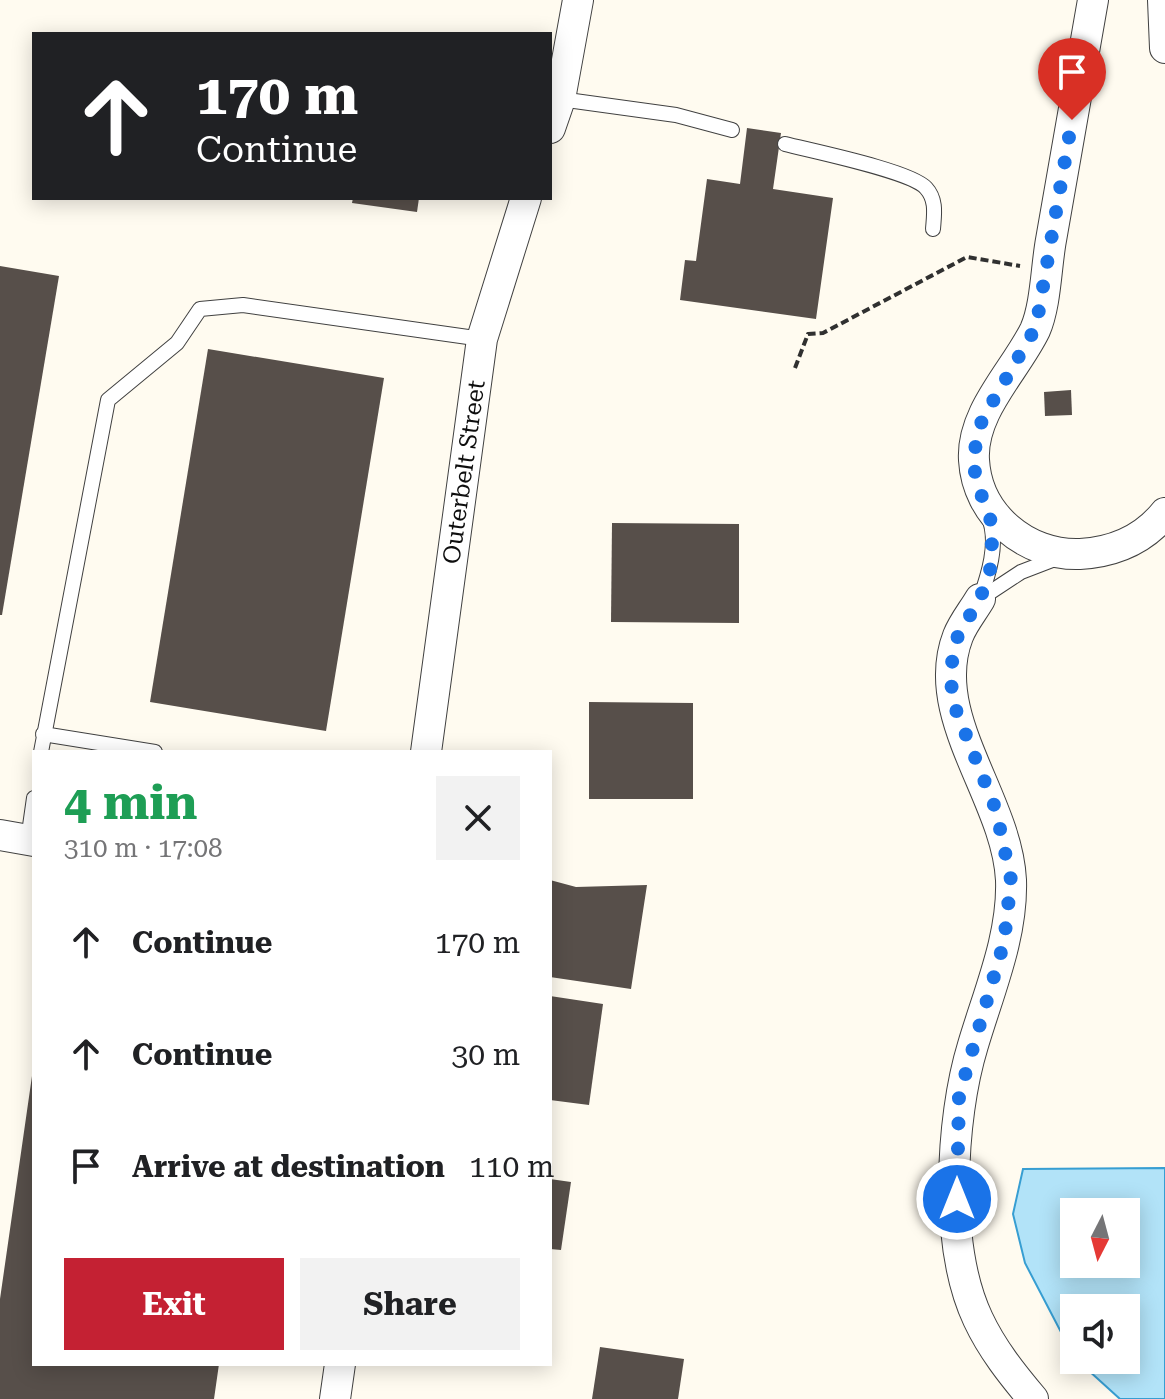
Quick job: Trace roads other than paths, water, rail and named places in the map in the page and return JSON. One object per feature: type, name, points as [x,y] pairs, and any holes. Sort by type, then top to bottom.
[{"type":"street","points":[[552,122],[560,99],[578,0]]},
{"type":"street","points":[[1093,0],[1036,327],[982,420],[973,457],[982,500],[1011,533],[1039,548],[1067,554],[1098,553],[1128,543],[1165,513]]},
{"type":"street","points":[[1163,0],[1165,48]]},
{"type":"street","name":"Outerbelt Street","points":[[426,750],[482,339],[525,200]]},
{"type":"street","points":[[980,599],[958,635],[951,667],[952,700],[996,810],[1011,880],[1004,942],[959,1096],[958,1249],[977,1318],[1005,1367],[1033,1399]]},
{"type":"street","points":[[335,1399],[340,1366]]},
{"type":"lane","points":[[560,99],[676,115],[732,130]]},
{"type":"lane","points":[[785,144],[906,176],[926,188],[935,207],[933,229]]},
{"type":"lane","points":[[41,750],[108,400],[177,343],[200,309],[243,305],[482,339]]},
{"type":"lane","points":[[980,599],[990,571],[993,527],[982,500]]},
{"type":"lane","points":[[980,599],[1021,572],[1067,554]]},
{"type":"lane","points":[[43,734],[143,750]]},
{"type":"lane","points":[[21,839],[32,804]]},
{"type":"water","points":[[1165,1168],[1165,1399],[1120,1399],[1092,1374],[1140,1374],[1140,1294],[1060,1294],[1060,1330],[1025,1263],[1013,1214],[1023,1169]]}]
